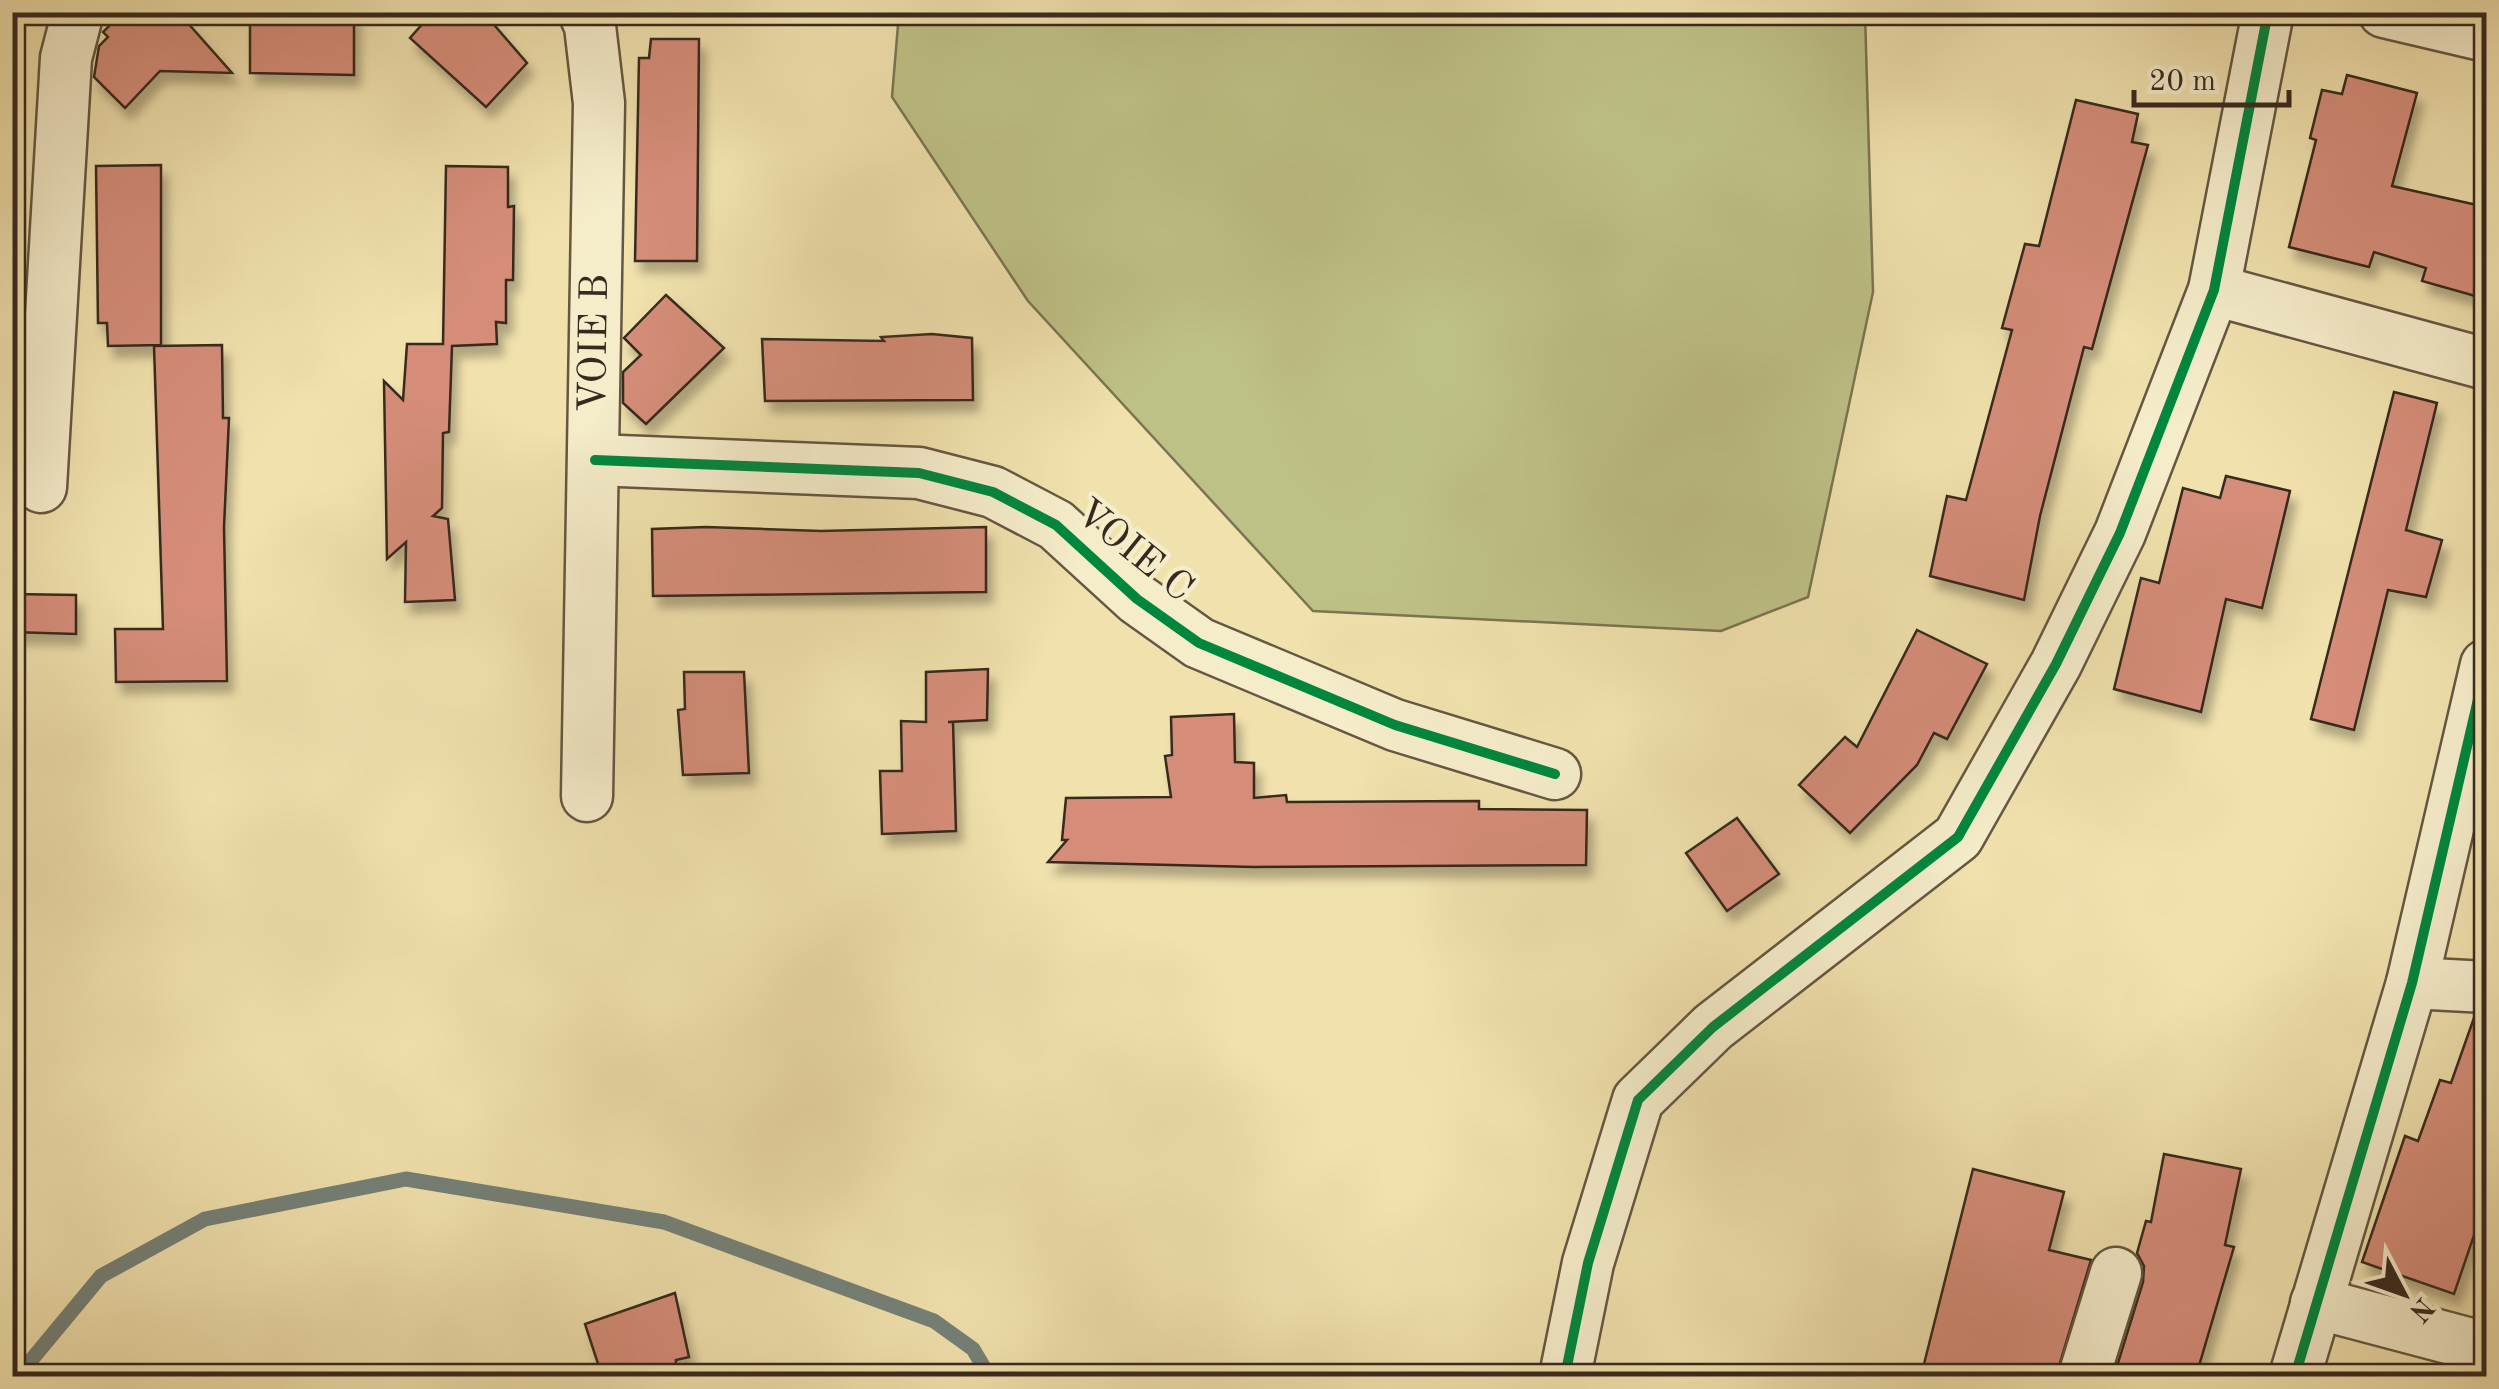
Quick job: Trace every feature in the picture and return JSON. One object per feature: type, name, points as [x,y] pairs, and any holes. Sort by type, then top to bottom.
[{"type":"street","points":[[41,487],[66,58],[78,12]]},
{"type":"street","name":"VOIE B","points":[[584,12],[590,26],[599,103],[587,796]]},
{"type":"street","points":[[1565,1376],[1588,1263],[1638,1100],[1713,1027],[1958,837],[2056,664],[2120,533],[2214,290],[2268,12]]},
{"type":"street","points":[[2384,12],[2486,36]]},
{"type":"street","points":[[2214,290],[2486,364]]},
{"type":"street","name":"VOIE C","points":[[594,460],[918,473],[993,492],[1056,525],[1136,598],[1198,643],[1395,725],[1555,774]]},
{"type":"street","points":[[2295,1376],[2412,983],[2486,664]]},
{"type":"street","points":[[2412,983],[2486,987]]},
{"type":"street","points":[[2084,1376],[2116,1273]]},
{"type":"street","points":[[2316,1304],[2486,1348]]},
{"type":"green space","points":[[899,13],[1865,13],[1873,292],[1808,597],[1721,631],[1313,611],[1028,301],[892,97]]},
{"type":"building","points":[[123,12],[178,12],[232,73],[160,71],[125,108],[94,77],[99,46],[108,37],[103,32]]},
{"type":"building","points":[[250,12],[354,12],[354,75],[250,73]]},
{"type":"building","points":[[433,12],[483,12],[527,63],[486,107],[410,38]]},
{"type":"building","points":[[651,39],[699,39],[697,261],[635,261],[639,58],[649,58]]},
{"type":"building","points":[[2347,75],[2417,93],[2392,186],[2486,207],[2486,299],[2422,281],[2426,268],[2374,252],[2369,267],[2289,247],[2316,140],[2310,138],[2322,90],[2342,94]]},
{"type":"building","points":[[2076,100],[2138,114],[2132,142],[2148,145],[2092,349],[2084,347],[2040,516],[2024,600],[1930,576],[1947,496],[1966,500],[2012,330],[2002,328],[2025,244],[2039,246]]},
{"type":"building","points":[[161,165],[161,345],[108,346],[107,323],[98,323],[96,166]]},
{"type":"building","points":[[446,166],[508,167],[508,207],[514,206],[513,280],[506,280],[506,323],[496,322],[497,344],[452,346],[449,432],[443,433],[442,508],[433,516],[448,519],[455,600],[405,602],[406,542],[387,559],[384,381],[403,400],[407,344],[443,344]]},
{"type":"building","points":[[666,295],[724,348],[646,424],[623,403],[623,372],[641,355],[624,338]]},
{"type":"building","points":[[932,334],[972,338],[973,400],[765,401],[762,339],[884,341],[881,337]]},
{"type":"building","points":[[222,345],[223,418],[229,418],[224,527],[227,681],[116,682],[115,629],[163,629],[154,346]]},
{"type":"building","points":[[2394,392],[2437,403],[2406,530],[2442,540],[2426,597],[2388,590],[2354,730],[2311,719]]},
{"type":"building","points":[[2226,476],[2290,491],[2262,608],[2226,599],[2201,712],[2114,689],[2141,578],[2159,583],[2183,488],[2220,498]]},
{"type":"building","points":[[986,527],[986,592],[653,596],[652,529],[821,531]]},
{"type":"building","points":[[12,594],[76,595],[76,634],[12,632]]},
{"type":"building","points":[[1917,630],[1987,664],[1947,739],[1934,733],[1917,765],[1850,833],[1799,785],[1845,737],[1857,747]]},
{"type":"building","points":[[988,669],[987,720],[948,722],[953,722],[956,831],[882,834],[880,771],[902,771],[901,721],[926,722],[926,672]]},
{"type":"building","points":[[684,672],[744,672],[749,773],[683,775],[678,710],[685,709]]},
{"type":"building","points":[[1234,714],[1235,762],[1254,763],[1254,798],[1286,795],[1287,802],[1479,801],[1479,809],[1587,810],[1586,865],[1254,867],[1048,862],[1067,840],[1062,840],[1066,798],[1171,797],[1165,756],[1172,755],[1171,717]]},
{"type":"building","points":[[1737,818],[1779,874],[1727,911],[1686,853]]},
{"type":"building","points":[[2475,1015],[2486,1015],[2486,1200],[2454,1294],[2362,1262],[2405,1136],[2418,1141],[2440,1080],[2451,1083]]},
{"type":"building","points":[[2164,1154],[2241,1169],[2225,1245],[2234,1247],[2196,1376],[2114,1376],[2143,1282],[2144,1266],[2137,1253],[2146,1221],[2151,1222]]},
{"type":"building","points":[[1973,1169],[2064,1192],[2049,1250],[2091,1260],[2056,1376],[1921,1376]]},
{"type":"building","points":[[675,1293],[689,1357],[676,1360],[675,1376],[602,1376],[585,1324]]},
{"type":"waterway","points":[[18,1376],[101,1276],[205,1219],[406,1179],[664,1222],[934,1321],[973,1349],[989,1376]]},
{"type":"cycle path","points":[[1565,1376],[1588,1263],[1638,1100],[1713,1027],[1958,837],[2056,664],[2120,533],[2214,290],[2268,12]]},
{"type":"cycle path","points":[[595,460],[919,473],[993,492],[1056,525],[1137,599],[1199,643],[1395,725],[1555,774]]},
{"type":"cycle path","points":[[2295,1376],[2412,983],[2486,665]]}]
